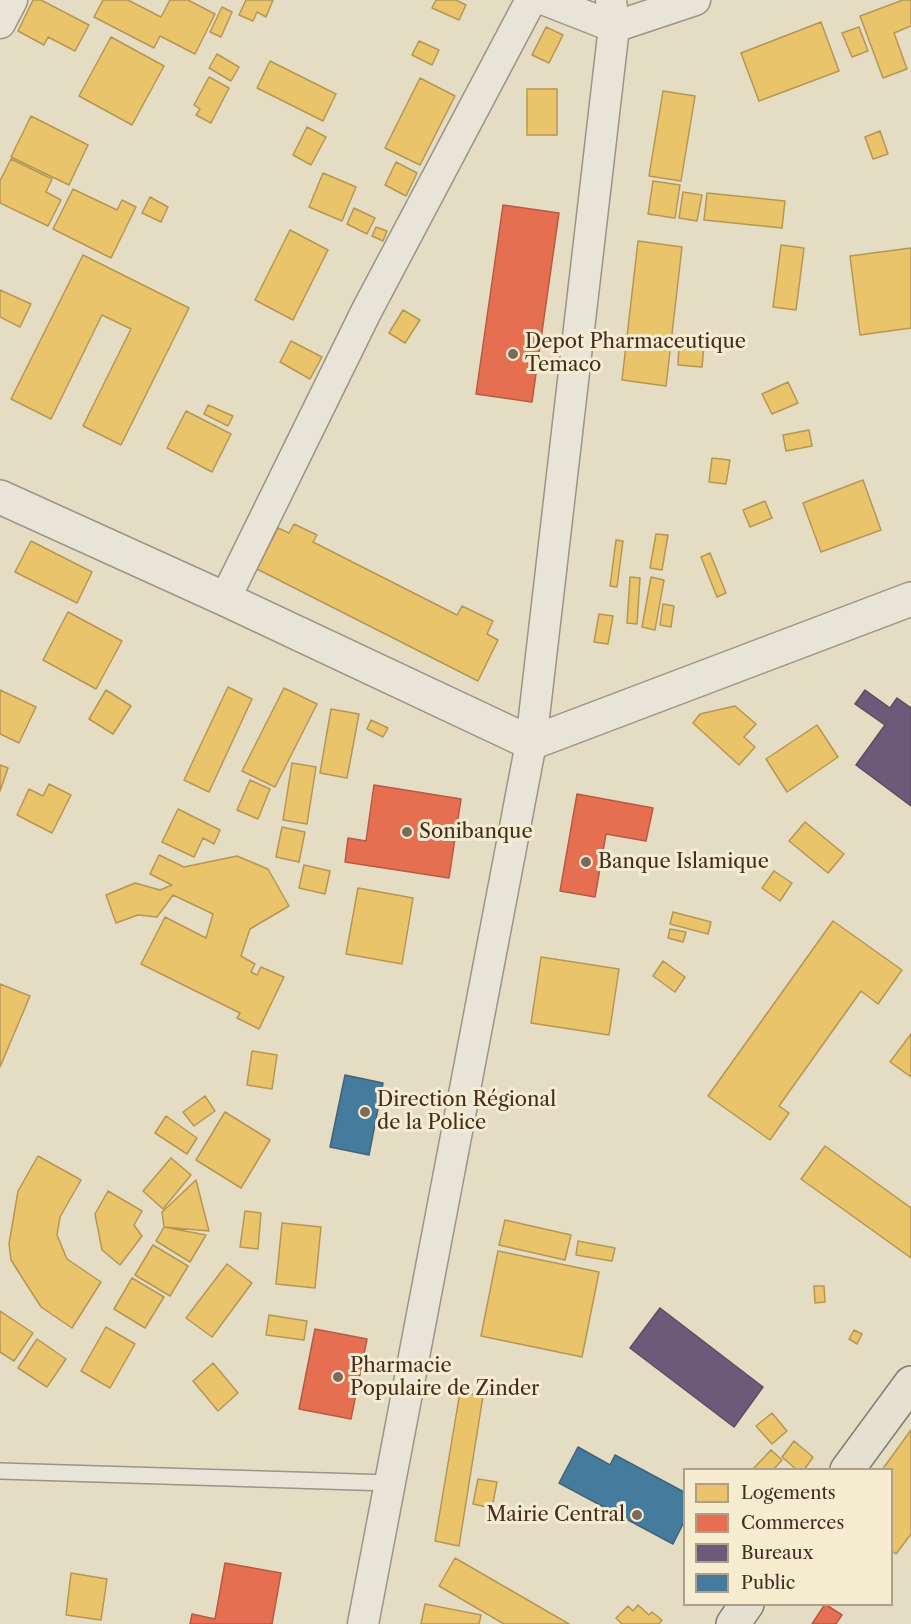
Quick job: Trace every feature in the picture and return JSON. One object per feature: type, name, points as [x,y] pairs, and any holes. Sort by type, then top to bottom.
[{"type":"highway","points":[[848,1468],[911,1383]]},
{"type":"highway","points":[[733,1624],[746,1606]]},
{"type":"street","points":[[0,23],[12,0]]},
{"type":"street","points":[[225,599],[366,312],[531,0]]},
{"type":"street","points":[[545,0],[612,14],[695,0]]},
{"type":"street","points":[[363,1624],[531,744],[612,14]]},
{"type":"street","points":[[0,497],[225,599],[531,744],[911,599]]},
{"type":"lane","points":[[0,1471],[390,1483]]},
{"type":"building: Logements","points":[[33,0],[41,0],[89,25],[75,51],[48,37],[44,45],[18,31]]},
{"type":"building: Logements","points":[[103,0],[128,0],[161,17],[170,0],[188,0],[215,14],[195,54],[160,36],[154,48],[94,17]]},
{"type":"building: Logements","points":[[246,0],[273,0],[266,17],[257,12],[253,21],[239,15]]},
{"type":"building: Logements","points":[[436,0],[456,0],[466,5],[459,20],[432,8]]},
{"type":"building: Logements","points":[[903,0],[911,0],[911,26],[894,33],[907,69],[883,78],[860,16]]},
{"type":"building: Logements","points":[[222,7],[232,12],[221,37],[210,32]]},
{"type":"building: Logements","points":[[821,22],[839,71],[759,101],[741,53]]},
{"type":"building: Logements","points":[[546,27],[563,35],[549,63],[532,55]]},
{"type":"building: Logements","points":[[859,27],[868,51],[852,57],[842,33]]},
{"type":"building: Logements","points":[[111,37],[164,66],[132,125],[79,96]]},
{"type":"building: Logements","points":[[419,41],[439,50],[432,65],[412,55]]},
{"type":"building: Logements","points":[[217,54],[239,67],[231,81],[209,68]]},
{"type":"building: Logements","points":[[270,61],[336,94],[323,121],[257,88]]},
{"type":"building: Logements","points":[[209,77],[229,88],[211,123],[196,115],[200,109],[194,105]]},
{"type":"building: Logements","points":[[420,78],[455,96],[420,165],[385,148]]},
{"type":"building: Logements","points":[[527,89],[557,89],[557,135],[527,135]]},
{"type":"building: Logements","points":[[663,91],[695,96],[681,181],[649,176]]},
{"type":"building: Logements","points":[[31,116],[88,145],[69,185],[11,157]]},
{"type":"building: Logements","points":[[307,127],[326,137],[311,165],[293,155]]},
{"type":"building: Logements","points":[[880,131],[888,154],[873,159],[865,137]]},
{"type":"building: Logements","points":[[11,159],[52,179],[46,192],[61,200],[48,226],[0,203],[0,181]]},
{"type":"building: Logements","points":[[396,162],[417,173],[406,196],[385,185]]},
{"type":"building: Logements","points":[[323,173],[356,187],[342,221],[309,207]]},
{"type":"building: Logements","points":[[653,181],[680,185],[675,218],[648,214]]},
{"type":"building: Logements","points":[[73,189],[117,210],[122,200],[136,207],[111,258],[53,229]]},
{"type":"building: Logements","points":[[683,192],[702,195],[697,221],[679,218]]},
{"type":"building: Logements","points":[[707,193],[785,201],[782,228],[704,220]]},
{"type":"building: Logements","points":[[150,197],[168,207],[161,222],[142,213]]},
{"type":"building: Logements","points":[[354,208],[375,218],[367,234],[347,224]]},
{"type":"building: Logements","points":[[376,227],[387,231],[383,241],[372,236]]},
{"type":"building: Logements","points":[[290,230],[328,250],[293,320],[255,300]]},
{"type":"building: Logements","points":[[638,241],[682,247],[666,386],[622,380]]},
{"type":"building: Logements","points":[[781,245],[804,248],[796,310],[773,307]]},
{"type":"building: Logements","points":[[911,248],[911,328],[860,335],[850,256]]},
{"type":"building: Logements","points":[[83,255],[189,308],[121,445],[83,426],[131,329],[102,315],[51,419],[11,399]]},
{"type":"building: Logements","points":[[0,290],[31,304],[20,327],[0,317]]},
{"type":"building: Logements","points":[[403,310],[420,320],[405,343],[389,333]]},
{"type":"building: Logements","points":[[291,341],[322,357],[310,379],[280,362]]},
{"type":"building: Logements","points":[[679,344],[704,346],[702,367],[678,365]]},
{"type":"building: Logements","points":[[788,382],[798,403],[772,414],[762,394]]},
{"type":"building: Logements","points":[[208,405],[233,416],[228,426],[204,414]]},
{"type":"building: Logements","points":[[186,411],[231,434],[212,472],[167,448]]},
{"type":"building: Logements","points":[[809,430],[812,446],[786,451],[783,435]]},
{"type":"building: Logements","points":[[712,458],[730,460],[726,484],[709,482]]},
{"type":"building: Logements","points":[[863,480],[881,530],[821,552],[803,503]]},
{"type":"building: Logements","points":[[765,501],[772,518],[750,527],[743,510]]},
{"type":"building: Logements","points":[[294,524],[317,535],[313,542],[457,615],[462,606],[493,621],[487,634],[498,640],[478,681],[257,569],[278,528],[289,533]]},
{"type":"building: Logements","points":[[656,534],[668,535],[662,570],[650,568]]},
{"type":"building: Logements","points":[[616,540],[623,541],[617,587],[610,586]]},
{"type":"building: Logements","points":[[31,541],[92,572],[77,603],[15,572]]},
{"type":"building: Logements","points":[[710,553],[726,593],[717,597],[701,557]]},
{"type":"building: Logements","points":[[630,577],[640,578],[637,624],[627,623]]},
{"type":"building: Logements","points":[[651,577],[664,580],[655,630],[642,627]]},
{"type":"building: Logements","points":[[663,604],[674,606],[671,627],[660,625]]},
{"type":"building: Logements","points":[[68,612],[122,641],[96,689],[43,660]]},
{"type":"building: Logements","points":[[599,614],[613,616],[608,644],[594,642]]},
{"type":"building: Logements","points":[[228,687],[252,699],[209,792],[184,780]]},
{"type":"building: Logements","points":[[284,688],[317,704],[275,787],[242,771]]},
{"type":"building: Logements","points":[[0,690],[36,707],[19,743],[0,734]]},
{"type":"building: Logements","points":[[106,690],[131,706],[113,734],[89,719]]},
{"type":"building: Logements","points":[[735,706],[756,724],[744,737],[755,747],[739,765],[693,723],[700,714]]},
{"type":"building: Logements","points":[[331,709],[359,714],[347,778],[320,773]]},
{"type":"building: Logements","points":[[371,720],[388,728],[383,737],[367,729]]},
{"type":"building: Logements","points":[[817,725],[838,757],[787,792],[766,759]]},
{"type":"building: Logements","points":[[292,763],[316,767],[307,824],[283,820]]},
{"type":"building: Logements","points":[[0,765],[8,768],[0,791]]},
{"type":"building: Logements","points":[[250,780],[270,789],[258,819],[237,810]]},
{"type":"building: Logements","points":[[49,784],[71,795],[52,833],[17,815],[29,789],[43,796]]},
{"type":"building: Logements","points":[[178,809],[220,830],[214,844],[203,838],[194,857],[162,842]]},
{"type":"building: Logements","points":[[805,822],[844,854],[828,873],[789,841]]},
{"type":"building: Logements","points":[[282,827],[305,832],[299,862],[276,857]]},
{"type":"building: Logements","points":[[159,855],[184,867],[237,856],[268,869],[289,906],[250,929],[241,956],[255,964],[251,972],[257,975],[261,967],[284,977],[259,1029],[237,1018],[240,1013],[141,964],[165,917],[206,938],[213,914],[173,895],[157,917],[138,915],[116,923],[106,895],[135,883],[160,890],[172,885],[150,874]]},
{"type":"building: Logements","points":[[304,865],[330,871],[325,894],[299,888]]},
{"type":"building: Logements","points":[[774,871],[792,883],[780,901],[762,888]]},
{"type":"building: Logements","points":[[358,888],[413,898],[402,964],[346,954]]},
{"type":"building: Logements","points":[[673,912],[711,922],[708,934],[670,924]]},
{"type":"building: Logements","points":[[833,921],[902,970],[878,1004],[861,991],[779,1106],[789,1113],[770,1140],[708,1096]]},
{"type":"building: Logements","points":[[670,929],[686,932],[683,942],[668,938]]},
{"type":"building: Logements","points":[[541,957],[619,969],[609,1035],[531,1023]]},
{"type":"building: Logements","points":[[663,961],[685,977],[675,992],[653,976]]},
{"type":"building: Logements","points":[[0,984],[30,996],[0,1067]]},
{"type":"building: Logements","points":[[911,1034],[911,1077],[890,1062]]},
{"type":"building: Logements","points":[[252,1051],[277,1055],[272,1089],[247,1085]]},
{"type":"building: Logements","points":[[205,1096],[215,1111],[194,1126],[183,1112]]},
{"type":"building: Logements","points":[[225,1112],[270,1140],[241,1188],[196,1160]]},
{"type":"building: Logements","points":[[166,1116],[197,1138],[187,1154],[155,1133]]},
{"type":"building: Logements","points":[[825,1146],[911,1208],[911,1258],[801,1179]]},
{"type":"building: Logements","points":[[38,1156],[81,1180],[60,1217],[57,1235],[67,1259],[101,1282],[72,1328],[41,1307],[11,1260],[9,1244],[18,1191]]},
{"type":"building: Logements","points":[[171,1158],[191,1175],[163,1209],[143,1191]]},
{"type":"building: Logements","points":[[196,1180],[209,1231],[164,1227],[162,1212]]},
{"type":"building: Logements","points":[[108,1191],[142,1211],[134,1225],[142,1236],[120,1265],[102,1250],[95,1214]]},
{"type":"building: Logements","points":[[245,1211],[261,1213],[258,1249],[240,1247]]},
{"type":"building: Logements","points":[[505,1220],[571,1235],[565,1260],[499,1245]]},
{"type":"building: Logements","points":[[282,1223],[321,1227],[315,1288],[276,1284]]},
{"type":"building: Logements","points":[[164,1227],[206,1235],[190,1262],[156,1241]]},
{"type":"building: Logements","points":[[578,1241],[615,1248],[612,1261],[576,1255]]},
{"type":"building: Logements","points":[[153,1245],[188,1266],[170,1296],[135,1275]]},
{"type":"building: Logements","points":[[498,1251],[599,1272],[582,1357],[481,1336]]},
{"type":"building: Logements","points":[[227,1264],[252,1283],[212,1337],[186,1318]]},
{"type":"building: Logements","points":[[132,1278],[164,1297],[145,1328],[114,1309]]},
{"type":"building: Logements","points":[[814,1286],[824,1286],[825,1302],[815,1303]]},
{"type":"building: Logements","points":[[0,1311],[33,1333],[14,1361],[0,1352]]},
{"type":"building: Logements","points":[[269,1315],[307,1321],[304,1340],[266,1335]]},
{"type":"building: Logements","points":[[106,1327],[135,1344],[110,1388],[81,1371]]},
{"type":"building: Logements","points":[[854,1330],[862,1334],[857,1344],[849,1339]]},
{"type":"building: Logements","points":[[37,1339],[66,1359],[47,1387],[18,1368]]},
{"type":"building: Logements","points":[[213,1363],[238,1393],[218,1411],[193,1381]]},
{"type":"building: Logements","points":[[460,1392],[483,1396],[459,1546],[435,1541]]},
{"type":"building: Logements","points":[[772,1413],[787,1431],[772,1444],[756,1426]]},
{"type":"building: Logements","points":[[911,1430],[911,1534],[896,1554],[893,1552],[893,1468],[883,1468]]},
{"type":"building: Logements","points":[[794,1441],[813,1457],[805,1468],[795,1468],[782,1457]]},
{"type":"building: Logements","points":[[771,1450],[782,1460],[775,1468],[754,1468]]},
{"type":"building: Logements","points":[[478,1479],[497,1482],[492,1508],[473,1504]]},
{"type":"building: Logements","points":[[455,1558],[569,1624],[504,1624],[439,1586]]},
{"type":"building: Logements","points":[[71,1573],[107,1579],[101,1620],[66,1615]]},
{"type":"building: Logements","points":[[425,1604],[481,1615],[479,1624],[421,1624]]},
{"type":"building: Logements","points":[[638,1605],[649,1615],[652,1612],[662,1620],[659,1624],[622,1624],[616,1618],[628,1606],[633,1611]]},
{"type":"building: Commerces","points":[[503,205],[559,213],[532,402],[476,394]]},
{"type":"building: Commerces","points":[[374,785],[461,799],[449,878],[345,862],[348,838],[366,841]]},
{"type":"building: Commerces","points":[[577,794],[653,808],[646,841],[606,834],[595,897],[560,891]]},
{"type":"building: Commerces","points":[[315,1329],[367,1339],[351,1419],[299,1409]]},
{"type":"building: Commerces","points":[[225,1563],[281,1573],[272,1624],[190,1624],[192,1614],[215,1619]]},
{"type":"building: Commerces","points":[[824,1606],[828,1606],[842,1615],[836,1624],[812,1624]]},
{"type":"building: Bureaux","points":[[865,690],[890,708],[897,698],[911,708],[911,806],[856,765],[885,725],[855,704]]},
{"type":"building: Bureaux","points":[[660,1308],[763,1387],[734,1427],[630,1348]]},
{"type":"building: Public","points":[[345,1075],[383,1083],[369,1155],[330,1147]]},
{"type":"building: Public","points":[[578,1447],[610,1465],[615,1455],[683,1491],[683,1524],[673,1544],[559,1483]]},
{"type":"place","name":"Depot Pharmaceutique Temaco","points":[[513,354]]},
{"type":"place","name":"Sonibanque","points":[[407,832]]},
{"type":"place","name":"Banque Islamique","points":[[586,862]]},
{"type":"place","name":"Direction Régional de la Police","points":[[365,1112]]},
{"type":"place","name":"Pharmacie Populaire de Zinder","points":[[338,1377]]},
{"type":"place","name":"Mairie Central","points":[[637,1515]]}]
